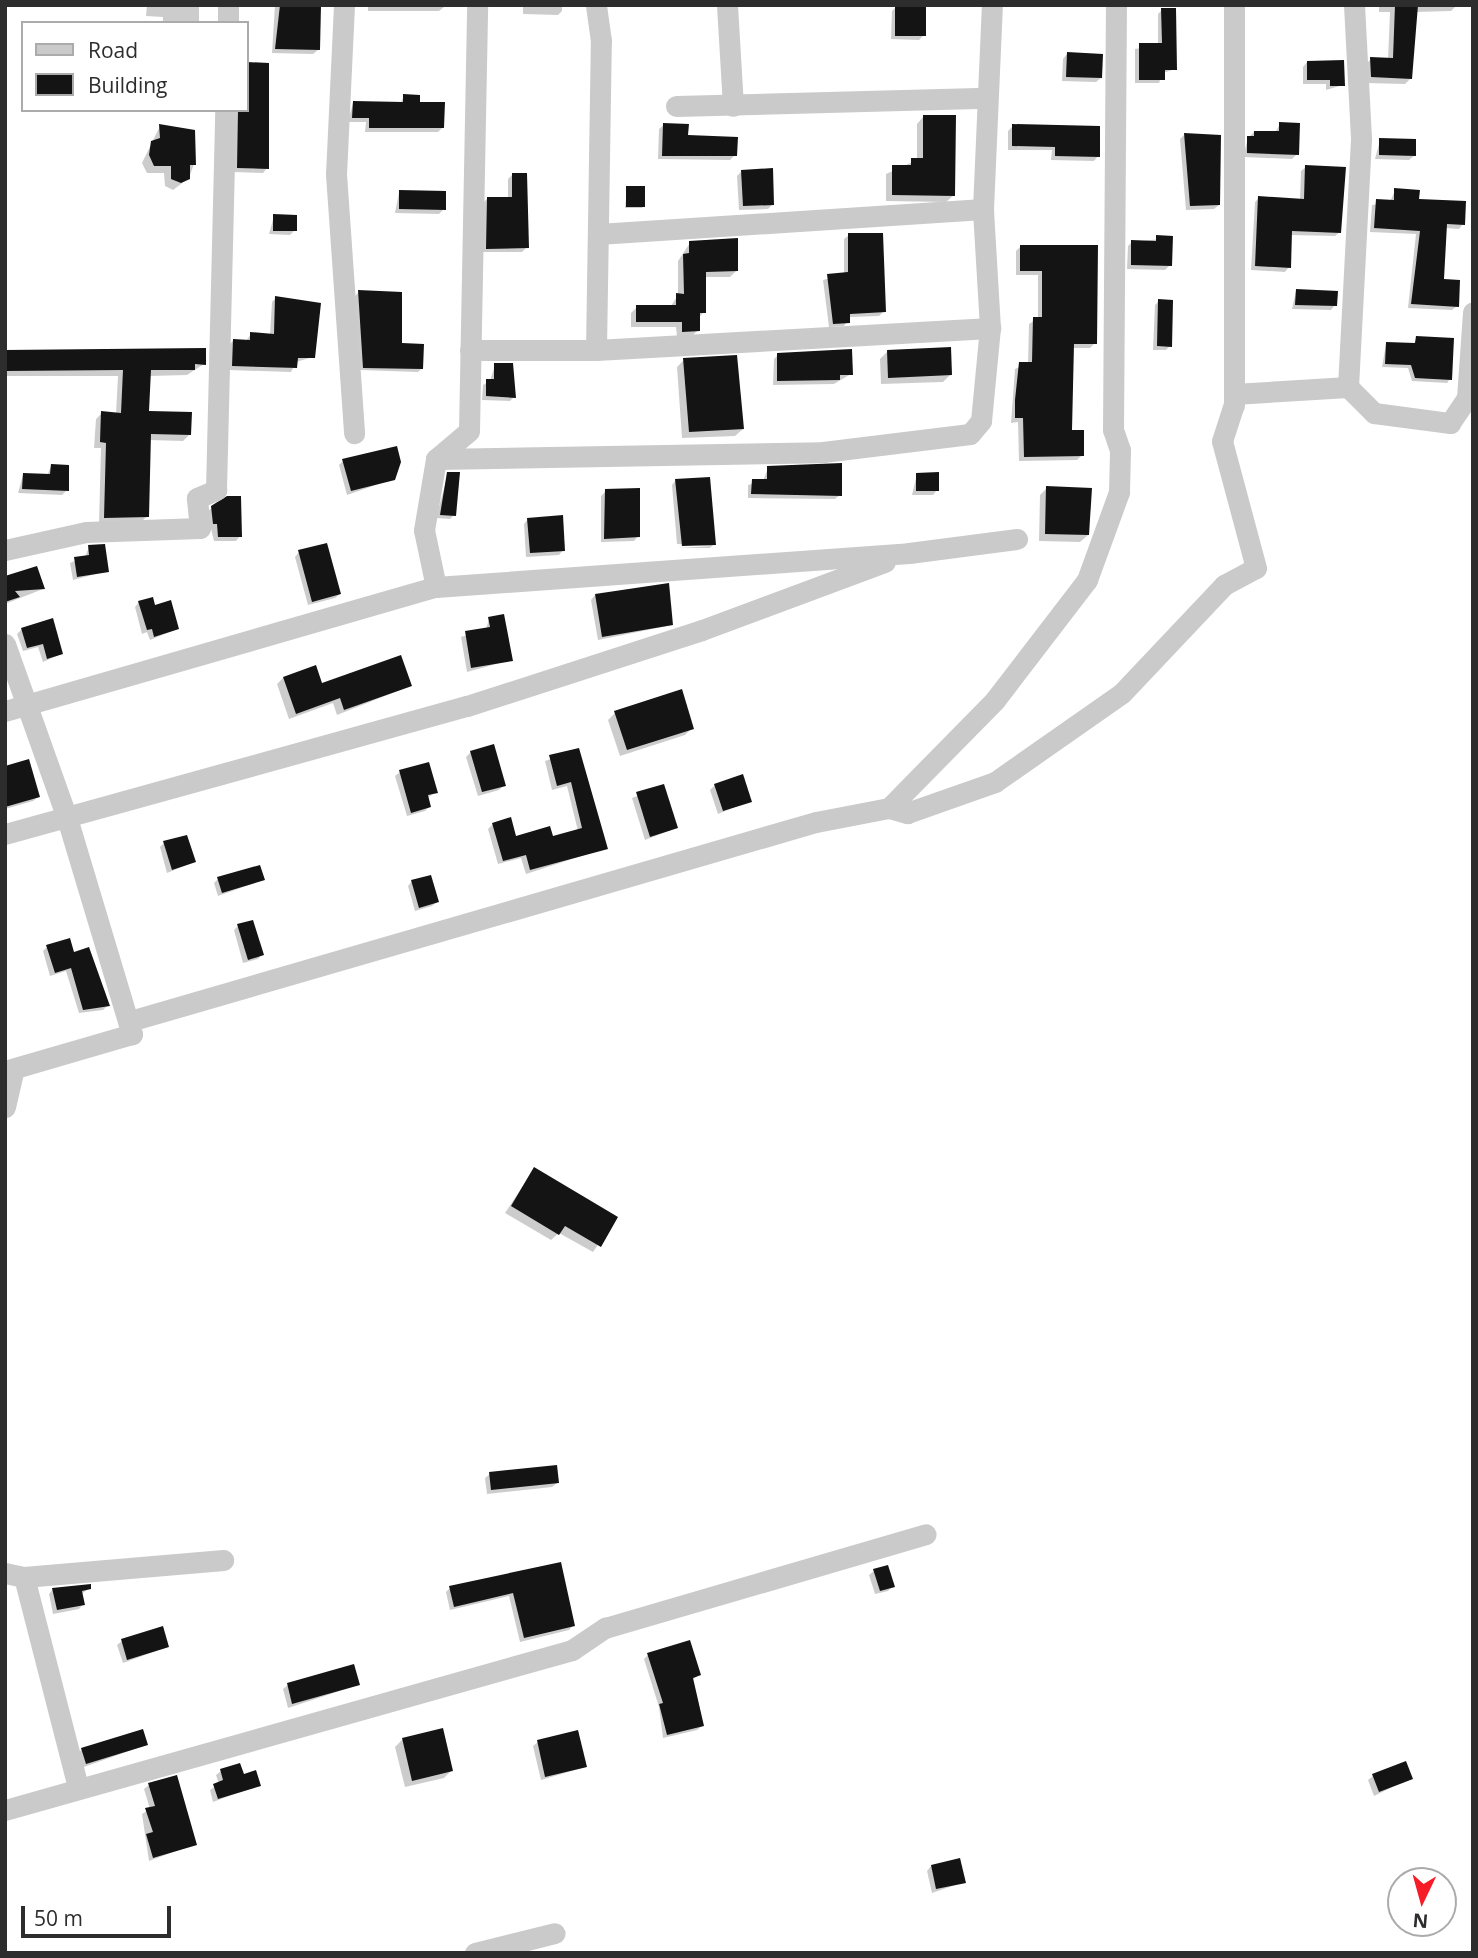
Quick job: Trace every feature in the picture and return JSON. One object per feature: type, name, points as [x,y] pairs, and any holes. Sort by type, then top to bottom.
[{"type":"street","points":[[344,5],[337,174],[354,433]]},
{"type":"street","points":[[436,587],[424,530],[436,459],[469,431],[477,5]]},
{"type":"street","points":[[596,5],[601,41],[596,350]]},
{"type":"street","points":[[727,5],[733,106]]},
{"type":"street","points":[[436,459],[823,452],[954,439],[971,434],[981,421],[990,328],[983,209],[992,5]]},
{"type":"street","points":[[888,808],[995,700],[1087,580],[1119,492],[1120,450],[1113,430],[1116,5]]},
{"type":"street","points":[[5,1107],[10,1070],[131,1028],[816,822],[888,808],[907,813],[995,782],[1122,694],[1224,585],[1256,568],[1222,441],[1234,394],[1234,5]]},
{"type":"street","points":[[1354,5],[1361,138],[1348,387],[1374,413],[1450,423],[1467,398],[1473,312]]},
{"type":"street","points":[[676,106],[988,97]]},
{"type":"street","points":[[5,550],[86,531],[200,528],[197,499],[216,490],[225,112]]},
{"type":"street","points":[[598,234],[983,209]]},
{"type":"street","points":[[470,350],[596,350],[990,328]]},
{"type":"street","points":[[1234,394],[1348,387]]},
{"type":"street","points":[[5,711],[436,587],[909,553],[1017,539]]},
{"type":"street","points":[[5,834],[467,706],[702,630],[909,553]]},
{"type":"street","points":[[5,643],[29,704],[131,1028]]},
{"type":"street","points":[[7,1805],[78,1788],[572,1650],[605,1628],[926,1534]]},
{"type":"street","points":[[78,1788],[15,1575],[223,1560]]},
{"type":"street","points":[[475,1953],[555,1933]]},
{"type":"building","points":[[280,5],[321,5],[320,50],[275,49]]},
{"type":"building","points":[[895,5],[926,5],[926,36],[895,36]]},
{"type":"building","points":[[1395,5],[1418,5],[1412,79],[1371,77],[1370,57],[1393,58]]},
{"type":"building","points":[[1161,8],[1176,8],[1177,70],[1165,70],[1165,80],[1139,80],[1139,43],[1162,43]]},
{"type":"building","points":[[1067,52],[1103,54],[1102,78],[1066,77]]},
{"type":"building","points":[[1344,60],[1345,86],[1330,86],[1330,80],[1307,80],[1307,61]]},
{"type":"building","points":[[248,62],[269,63],[269,169],[237,168],[238,112],[248,112]]},
{"type":"building","points":[[403,94],[420,95],[420,102],[445,102],[444,128],[369,128],[369,118],[352,118],[353,101],[403,102]]},
{"type":"building","points":[[923,115],[956,115],[955,196],[892,195],[892,165],[911,165],[911,158],[923,158]]},
{"type":"building","points":[[1279,122],[1300,123],[1299,155],[1247,153],[1247,136],[1254,136],[1254,131],[1279,131]]},
{"type":"building","points":[[663,123],[689,124],[688,135],[738,137],[737,156],[662,156]]},
{"type":"building","points":[[159,124],[195,130],[196,165],[190,165],[190,179],[181,183],[171,179],[171,166],[154,166],[149,155],[151,141],[160,138]]},
{"type":"building","points":[[1012,124],[1100,126],[1100,157],[1055,156],[1055,147],[1012,146]]},
{"type":"building","points":[[1184,133],[1221,135],[1220,205],[1190,206]]},
{"type":"building","points":[[1379,138],[1416,139],[1416,156],[1379,155]]},
{"type":"building","points":[[1305,165],[1346,167],[1341,233],[1292,231],[1291,268],[1255,266],[1258,196],[1304,199]]},
{"type":"building","points":[[773,168],[774,205],[743,206],[741,170]]},
{"type":"building","points":[[512,173],[527,173],[529,248],[486,249],[487,197],[512,197]]},
{"type":"building","points":[[626,186],[645,186],[645,207],[626,207]]},
{"type":"building","points":[[1394,188],[1420,190],[1419,199],[1466,201],[1465,225],[1447,224],[1444,279],[1460,280],[1459,307],[1411,304],[1420,231],[1374,228],[1376,199],[1394,200]]},
{"type":"building","points":[[399,190],[446,191],[446,210],[399,209]]},
{"type":"building","points":[[273,214],[297,215],[297,231],[273,231]]},
{"type":"building","points":[[848,233],[883,233],[886,312],[850,314],[850,323],[833,324],[827,274],[848,272]]},
{"type":"building","points":[[1156,235],[1173,236],[1172,266],[1131,265],[1131,240],[1156,241]]},
{"type":"building","points":[[738,238],[738,271],[706,272],[706,313],[700,313],[700,331],[682,332],[682,322],[636,322],[636,305],[676,305],[676,293],[684,294],[683,254],[689,253],[689,241]]},
{"type":"building","points":[[1020,245],[1098,245],[1097,344],[1074,344],[1072,430],[1084,430],[1084,456],[1024,457],[1023,418],[1015,418],[1015,400],[1019,362],[1032,362],[1033,317],[1042,317],[1042,271],[1020,271]]},
{"type":"building","points":[[1296,289],[1338,291],[1337,306],[1295,305]]},
{"type":"building","points":[[358,290],[402,292],[402,343],[424,344],[423,369],[363,368]]},
{"type":"building","points":[[275,296],[321,303],[315,358],[298,358],[297,368],[232,366],[233,339],[250,340],[250,332],[274,334]]},
{"type":"building","points":[[1158,299],[1173,300],[1172,347],[1157,346]]},
{"type":"building","points":[[1416,336],[1454,338],[1452,380],[1415,378],[1411,365],[1385,364],[1386,342],[1415,343]]},
{"type":"building","points":[[951,347],[952,375],[888,378],[887,350]]},
{"type":"building","points":[[206,348],[206,365],[195,364],[195,370],[151,370],[149,411],[192,412],[191,435],[151,434],[149,517],[104,518],[106,443],[100,442],[101,411],[121,413],[123,370],[5,371],[5,350]]},
{"type":"building","points":[[852,349],[853,375],[840,375],[840,380],[777,381],[777,353]]},
{"type":"building","points":[[737,355],[744,429],[689,432],[683,358]]},
{"type":"building","points":[[494,363],[513,363],[516,398],[486,396],[486,379],[494,379]]},
{"type":"building","points":[[397,446],[401,462],[395,480],[351,491],[342,459]]},
{"type":"building","points":[[842,463],[842,496],[751,494],[752,479],[767,479],[767,466]]},
{"type":"building","points":[[51,464],[69,465],[69,491],[22,489],[23,473],[50,474]]},
{"type":"building","points":[[447,472],[460,472],[456,516],[440,515]]},
{"type":"building","points":[[939,472],[939,491],[916,491],[916,473]]},
{"type":"building","points":[[710,477],[716,545],[682,546],[675,479]]},
{"type":"building","points":[[1046,486],[1092,488],[1089,535],[1045,534]]},
{"type":"building","points":[[640,488],[640,537],[604,539],[605,489]]},
{"type":"building","points":[[227,496],[241,496],[242,537],[218,537],[217,524],[213,524],[211,506]]},
{"type":"building","points":[[563,515],[565,551],[530,553],[527,518]]},
{"type":"building","points":[[327,543],[341,594],[312,602],[298,550]]},
{"type":"building","points":[[105,544],[109,572],[77,577],[74,557],[89,555],[88,545]]},
{"type":"building","points":[[37,566],[45,589],[15,591],[20,597],[5,602],[5,576]]},
{"type":"building","points":[[669,583],[673,625],[602,637],[595,594]]},
{"type":"building","points":[[153,597],[155,605],[171,600],[179,629],[154,637],[152,629],[147,630],[138,601]]},
{"type":"building","points":[[504,614],[513,661],[471,668],[465,631],[490,627],[488,617]]},
{"type":"building","points":[[53,618],[63,654],[47,659],[43,644],[27,648],[21,628]]},
{"type":"building","points":[[401,655],[412,686],[344,710],[340,698],[296,714],[283,677],[316,665],[322,683]]},
{"type":"building","points":[[682,689],[694,729],[627,750],[614,711]]},
{"type":"building","points":[[494,744],[506,786],[482,792],[470,751]]},
{"type":"building","points":[[579,748],[608,849],[530,870],[526,855],[503,861],[492,823],[511,817],[516,836],[550,826],[553,836],[582,828],[571,782],[557,786],[549,755]]},
{"type":"building","points":[[29,759],[40,797],[5,807],[5,766]]},
{"type":"building","points":[[429,762],[438,793],[428,795],[431,807],[411,813],[399,770]]},
{"type":"building","points":[[743,774],[752,802],[723,811],[714,784]]},
{"type":"building","points":[[664,784],[678,828],[650,837],[636,792]]},
{"type":"building","points":[[187,835],[196,862],[172,870],[163,841]]},
{"type":"building","points":[[260,865],[265,880],[222,893],[217,877]]},
{"type":"building","points":[[431,875],[439,902],[419,908],[411,880]]},
{"type":"building","points":[[253,920],[264,955],[248,960],[237,924]]},
{"type":"building","points":[[70,938],[74,952],[89,947],[110,1006],[83,1010],[71,968],[55,973],[46,945]]},
{"type":"building","points":[[534,1167],[618,1217],[601,1247],[565,1226],[559,1235],[511,1206]]},
{"type":"building","points":[[557,1465],[559,1483],[491,1490],[489,1472]]},
{"type":"building","points":[[561,1562],[575,1626],[524,1638],[513,1593],[454,1607],[449,1586]]},
{"type":"building","points":[[888,1565],[895,1587],[880,1591],[873,1569]]},
{"type":"building","points":[[91,1584],[91,1589],[82,1591],[85,1605],[57,1610],[52,1588]]},
{"type":"building","points":[[163,1626],[169,1647],[127,1660],[121,1639]]},
{"type":"building","points":[[690,1640],[701,1675],[693,1678],[704,1726],[667,1735],[659,1704],[663,1703],[647,1653]]},
{"type":"building","points":[[354,1664],[360,1685],[292,1704],[287,1683]]},
{"type":"building","points":[[443,1728],[453,1771],[412,1781],[402,1738]]},
{"type":"building","points":[[143,1729],[148,1745],[86,1764],[81,1748]]},
{"type":"building","points":[[578,1730],[587,1767],[545,1777],[537,1740]]},
{"type":"building","points":[[1406,1761],[1413,1779],[1379,1792],[1372,1774]]},
{"type":"building","points":[[240,1763],[244,1774],[256,1770],[261,1786],[218,1799],[213,1784],[223,1780],[220,1769]]},
{"type":"building","points":[[177,1775],[197,1845],[153,1858],[146,1834],[153,1832],[145,1808],[155,1806],[148,1783]]},
{"type":"building","points":[[960,1858],[966,1883],[936,1889],[931,1865]]}]
